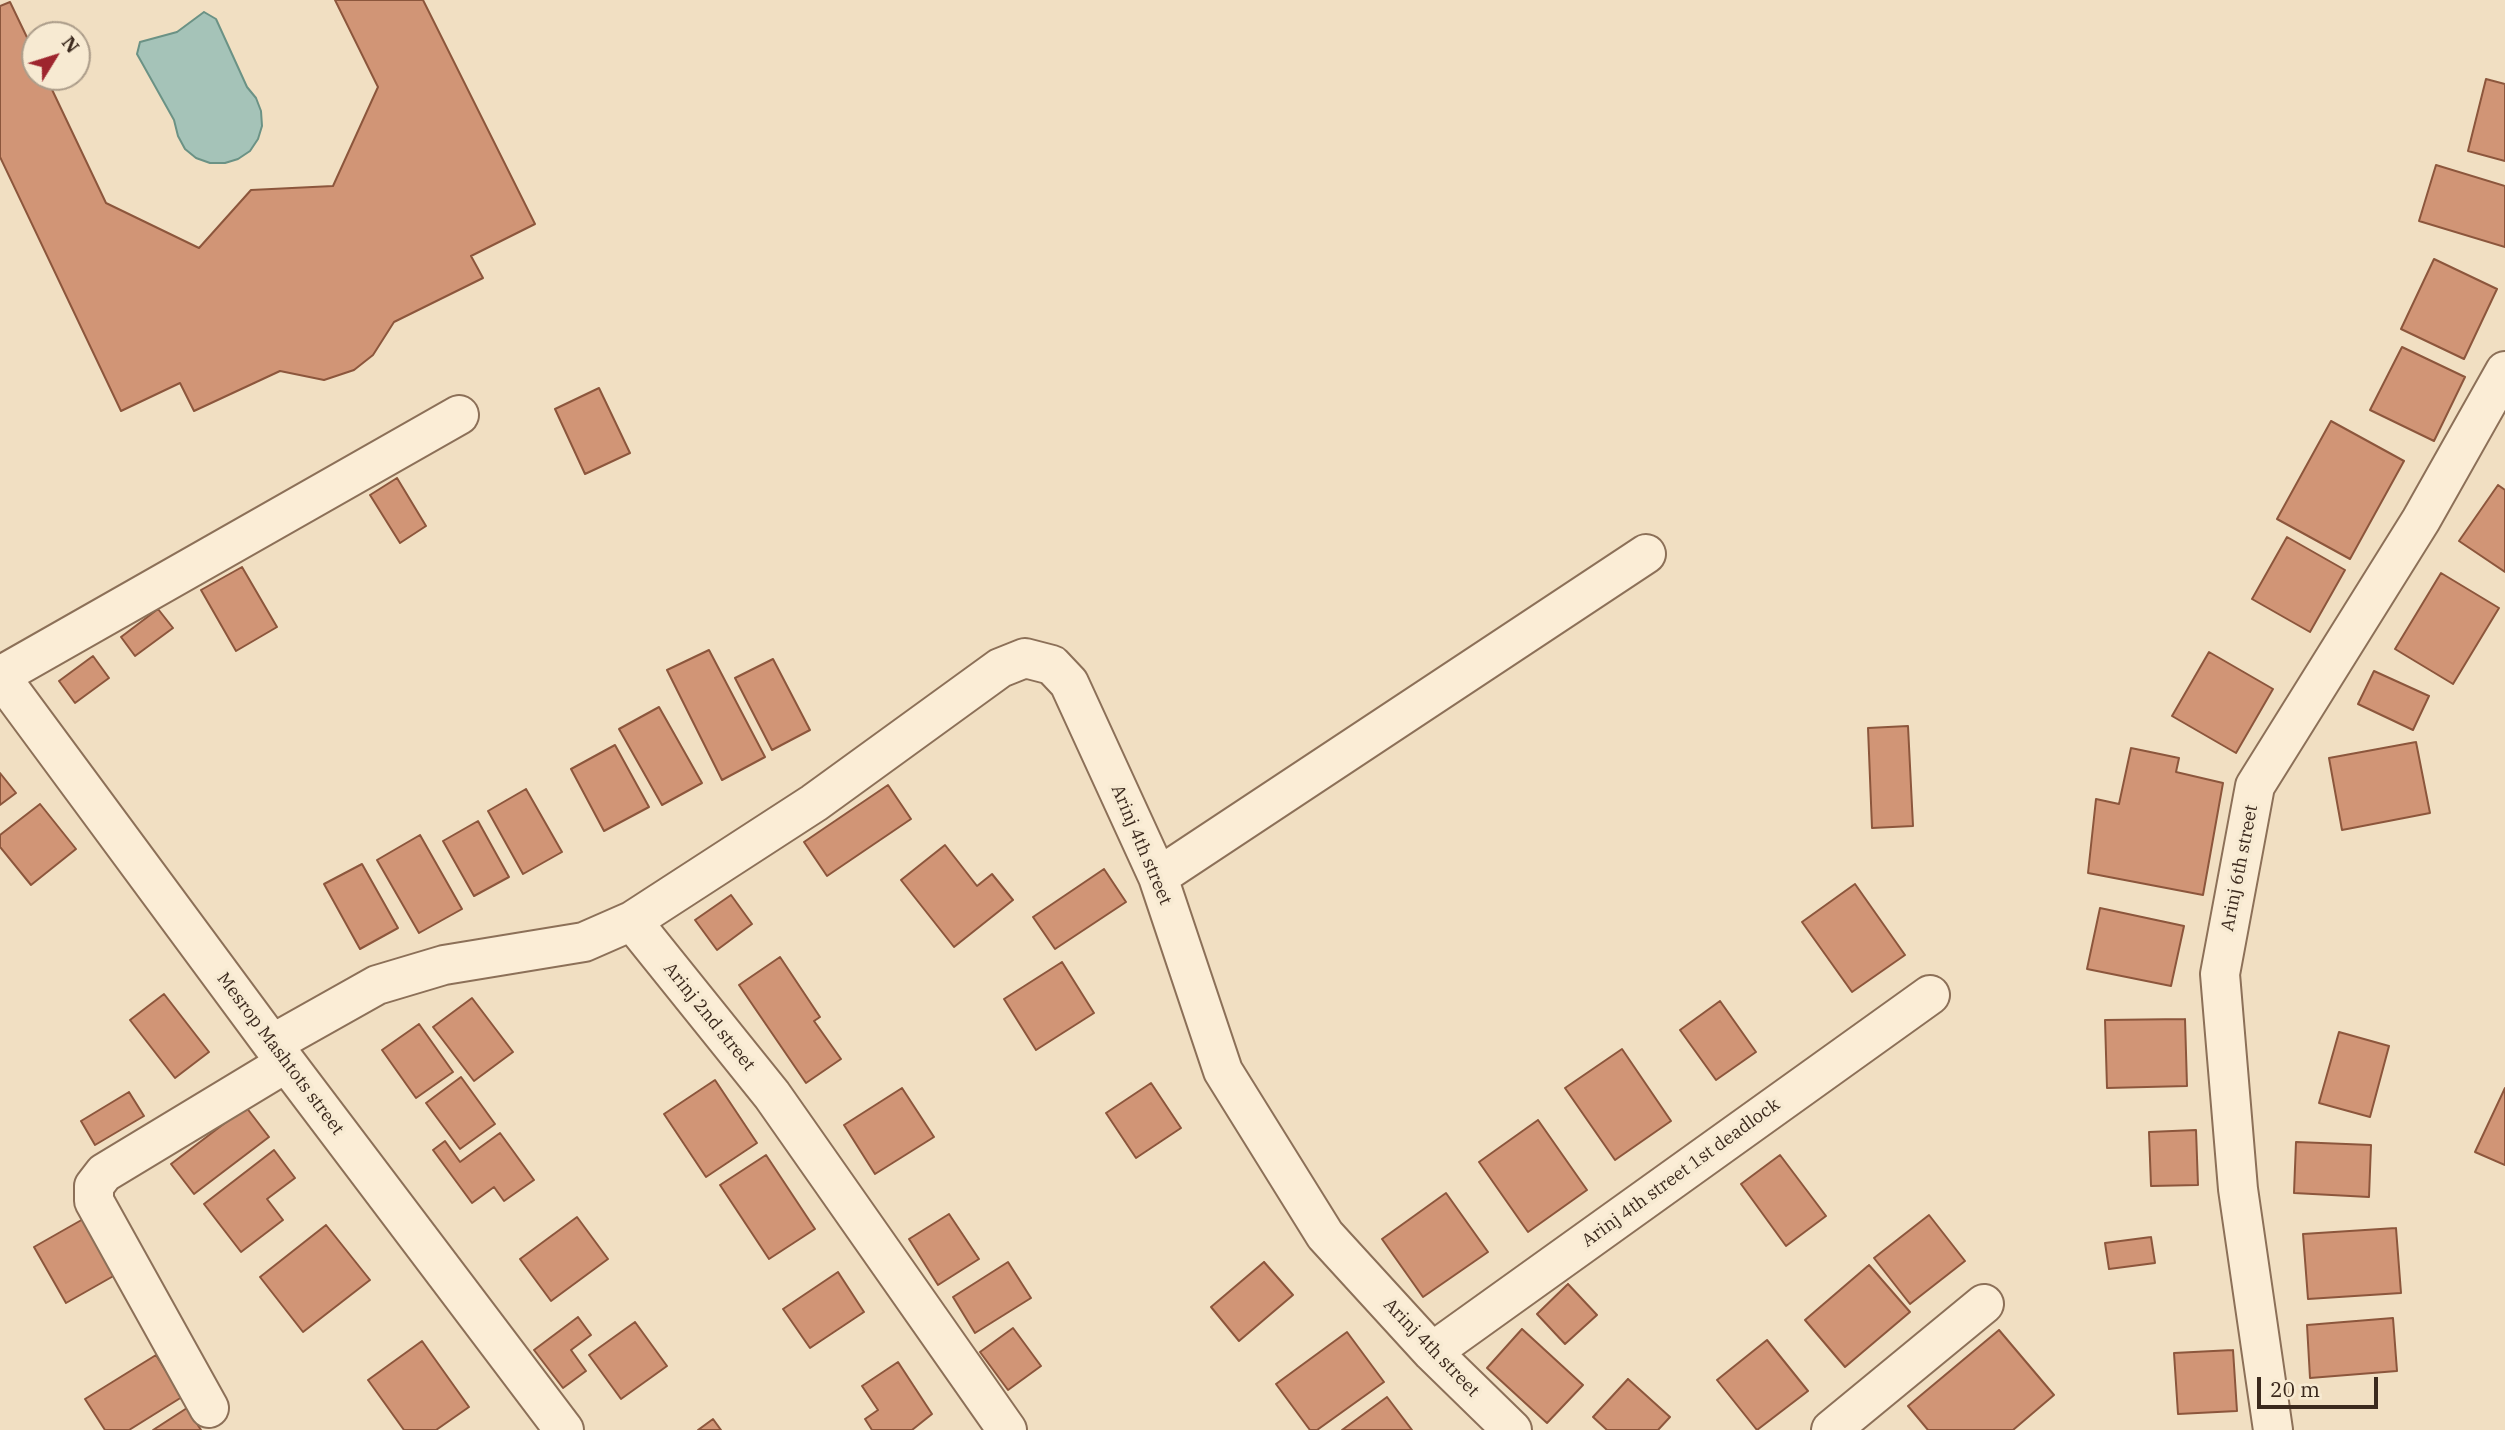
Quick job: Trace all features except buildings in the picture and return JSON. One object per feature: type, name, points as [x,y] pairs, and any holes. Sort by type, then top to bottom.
[{"type":"street","name":"Arinj 6th street","points":[[2273,1430],[2238,1189],[2220,974],[2255,786],[2421,520],[2505,371]]},
{"type":"street","points":[[0,676],[459,415]]},
{"type":"street","points":[[1158,877],[1646,554]]},
{"type":"street","name":"Arinj 4th street","points":[[632,920],[814,803],[1000,668],[1025,658],[1052,665],[1069,683],[1158,877],[1223,1071],[1325,1235],[1432,1352],[1512,1430]]},
{"type":"street","name":"Mesrop Mashtots street","points":[[0,676],[279,1053],[564,1430]]},
{"type":"street","points":[[209,1408],[94,1201],[94,1186],[104,1173],[377,985],[444,965],[584,942],[632,920]]},
{"type":"street","name":"Arinj 2nd street","points":[[632,920],[772,1095],[1007,1430]]},
{"type":"street","name":"Arinj 4th street 1st deadlock","points":[[1432,1352],[1930,995]]},
{"type":"street","points":[[1831,1430],[1984,1304]]},
{"type":"water","points":[[204,12],[216,19],[261,111],[262,126],[250,151],[225,163],[210,163],[196,158],[185,149],[174,120],[137,54],[140,42],[177,32]]}]
